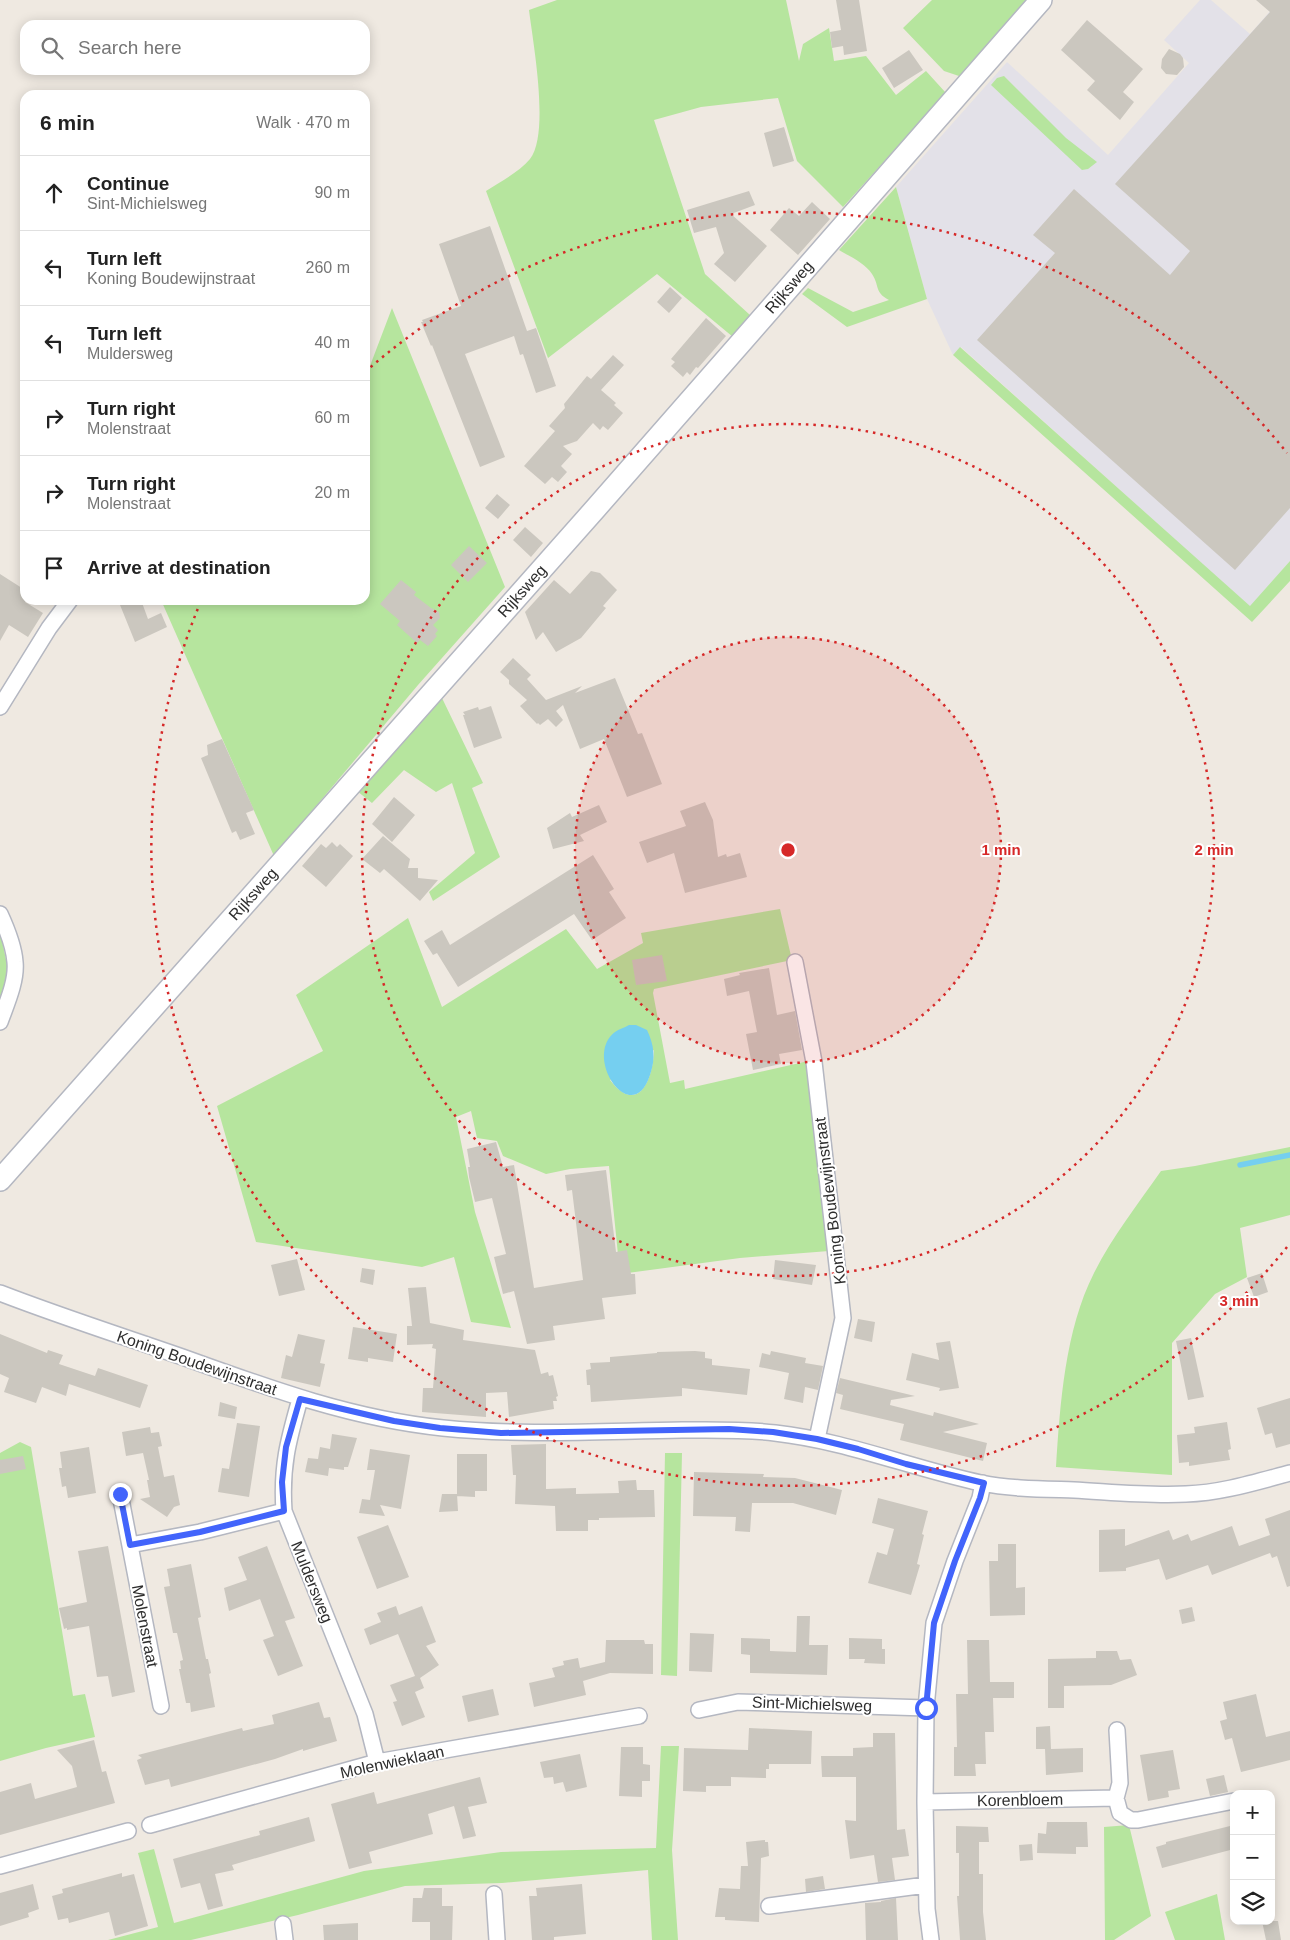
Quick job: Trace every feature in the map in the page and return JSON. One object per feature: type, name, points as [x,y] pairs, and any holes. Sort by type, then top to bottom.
[{"type":"main road","name":"Rijksweg","points":[[0,1180],[596,508],[1041,0]]},
{"type":"street","points":[[0,707],[49,628],[66,605]]},
{"type":"street","points":[[0,914],[6,928],[15,962],[11,992],[0,1022]]},
{"type":"street","name":"Koning Boudewijnstraat","points":[[795,962],[814,1062],[843,1318],[817,1439]]},
{"type":"street","name":"Koning Boudewijnstraat","points":[[0,1293],[49,1312],[300,1399],[394,1421],[440,1428],[501,1433],[729,1429],[773,1432],[817,1439],[984,1483],[1015,1487],[1141,1495],[1188,1494],[1224,1490],[1290,1473]]},
{"type":"street","name":"Muldersweg","points":[[300,1399],[286,1447],[282,1482],[284,1511],[365,1714],[377,1762]]},
{"type":"street","points":[[931,1940],[927,1909],[925,1802],[926,1708],[934,1623],[984,1483]]},
{"type":"street","name":"Molenstraat","points":[[120,1494],[161,1706]]},
{"type":"street","points":[[130,1545],[200,1532],[284,1511]]},
{"type":"street","name":"Sint-Michielsweg","points":[[699,1710],[738,1702],[926,1708]]},
{"type":"street","name":"Molenwieklaan","points":[[150,1825],[377,1762],[638,1716]]},
{"type":"street","points":[[1118,1730],[1120,1783],[1116,1798],[1120,1813],[1131,1820],[1138,1820],[1230,1802]]},
{"type":"street","name":"Korenbloem","points":[[925,1802],[1116,1798]]},
{"type":"street","points":[[0,1866],[128,1831]]},
{"type":"street","points":[[769,1906],[926,1885]]},
{"type":"street","points":[[494,1894],[497,1940]]},
{"type":"street","points":[[283,1924],[286,1940]]},
{"type":"shaded area","points":[[1200,0],[1211,0],[1250,34],[1280,0],[1290,0],[1290,561],[1250,607],[961,347],[953,355],[927,299],[896,187],[1007,62],[1108,155],[1189,63],[1164,40]]},
{"type":"green space","points":[[557,0],[786,0],[799,61],[803,44],[829,28],[834,61],[866,56],[896,95],[926,71],[946,93],[843,207],[797,161],[778,98],[701,107],[654,120],[705,274],[750,315],[733,337],[657,274],[548,358],[486,191],[526,164],[536,146],[540,109],[529,10]]},
{"type":"green space","points":[[932,0],[1029,0],[962,77],[944,71],[903,28]]},
{"type":"green space","points":[[1004,76],[1066,138],[1097,162],[1088,169],[1082,170],[991,85],[997,78]]},
{"type":"green space","points":[[896,187],[927,299],[847,327],[802,294],[808,288],[853,312],[889,300],[881,294],[874,278],[865,266],[839,250]]},
{"type":"green space","points":[[392,308],[505,587],[418,685],[274,856],[163,605],[370,605],[370,366]]},
{"type":"green space","points":[[960,347],[1250,606],[1290,561],[1290,581],[1252,622],[953,355]]},
{"type":"green space","points":[[442,698],[483,783],[472,788],[500,857],[433,901],[429,892],[475,853],[452,783],[436,792],[404,770],[372,803],[357,791]]},
{"type":"green space","points":[[780,909],[792,960],[654,989],[653,993],[670,1083],[684,1080],[685,1089],[813,1060],[829,1251],[740,1258],[620,1274],[609,1166],[570,1169],[546,1174],[503,1156],[497,1141],[477,1138],[471,1111],[456,1117],[475,1212],[511,1328],[471,1322],[454,1257],[422,1267],[256,1242],[217,1106],[323,1051],[296,995],[408,918],[442,1007],[566,929],[597,969],[643,943],[641,933]],"holes":[[[654,1050],[647,1082],[642,1090],[636,1094],[629,1095],[620,1090],[610,1080]]]},
{"type":"green space","points":[[0,931],[8,969],[0,1007]]},
{"type":"green space","points":[[1290,1147],[1290,1215],[1240,1228],[1247,1277],[1215,1294],[1172,1343],[1172,1475],[1056,1467],[1062,1393],[1070,1343],[1084,1295],[1109,1247],[1161,1171]]},
{"type":"green space","points":[[20,1442],[31,1447],[73,1696],[85,1694],[95,1737],[0,1761],[0,1453]]},
{"type":"green space","points":[[665,1453],[682,1453],[677,1676],[661,1675]]},
{"type":"green space","points":[[661,1746],[679,1746],[672,1850],[678,1940],[652,1940],[648,1870],[502,1883],[405,1886],[298,1915],[191,1940],[108,1940],[158,1927],[138,1853],[154,1849],[174,1923],[364,1871],[501,1852],[656,1848]]},
{"type":"green space","points":[[1129,1825],[1151,1916],[1114,1940],[1105,1940],[1104,1827]]},
{"type":"green space","points":[[1217,1894],[1225,1940],[1175,1940],[1165,1912]]},
{"type":"water","points":[[629,1025],[636,1025],[647,1030],[653,1052],[650,1075],[642,1090],[632,1095],[622,1092],[613,1084],[607,1071],[604,1057],[606,1043],[615,1032]]},
{"type":"building","points":[[836,0],[859,0],[867,51],[844,55],[843,46],[832,48],[830,32],[841,30]]},
{"type":"building","points":[[1256,0],[1290,0],[1290,508],[1235,570],[977,340],[1055,253],[1033,235],[1074,189],[1170,275],[1190,251],[1115,184],[1270,12]]},
{"type":"building","points":[[1087,20],[1143,69],[1123,92],[1134,102],[1120,120],[1087,90],[1095,81],[1061,50]]},
{"type":"building","points":[[1169,49],[1180,54],[1183,58],[1184,67],[1177,75],[1166,74],[1161,68],[1162,59]]},
{"type":"building","points":[[909,50],[923,70],[894,88],[882,68]]},
{"type":"building","points":[[784,127],[794,161],[773,167],[764,133]]},
{"type":"building","points":[[749,191],[755,205],[731,214],[767,246],[735,282],[714,264],[724,253],[716,227],[694,233],[687,210]]},
{"type":"building","points":[[812,202],[830,219],[798,255],[770,230],[789,208],[799,216]]},
{"type":"building","points":[[490,226],[527,331],[536,328],[556,386],[536,393],[523,354],[520,355],[514,336],[465,354],[505,457],[480,467],[432,345],[421,322],[461,306],[439,244]]},
{"type":"building","points":[[670,287],[682,298],[669,313],[657,302]]},
{"type":"building","points":[[706,318],[726,336],[698,368],[696,367],[690,375],[687,372],[683,377],[671,366],[675,362],[671,359]]},
{"type":"building","points":[[613,355],[624,365],[601,390],[616,403],[614,405],[623,413],[608,430],[603,426],[600,430],[593,423],[577,441],[563,446],[572,454],[561,466],[567,472],[558,482],[552,477],[545,484],[524,466],[555,431],[549,426],[565,408],[564,404],[587,376],[591,379]]},
{"type":"building","points":[[497,494],[510,505],[498,519],[485,508]]},
{"type":"building","points":[[525,527],[543,543],[531,557],[513,540]]},
{"type":"building","points":[[469,546],[487,563],[468,582],[451,565]]},
{"type":"building","points":[[591,571],[600,573],[617,590],[603,606],[606,608],[581,638],[556,652],[543,632],[536,640],[525,612],[554,580],[570,594]]},
{"type":"building","points":[[0,574],[20,587],[20,605],[30,605],[43,613],[28,637],[9,625],[0,641]]},
{"type":"building","points":[[401,580],[416,592],[414,595],[439,612],[440,618],[433,625],[438,630],[435,634],[437,636],[428,646],[420,640],[417,643],[397,625],[400,621],[380,604]]},
{"type":"building","points":[[120,605],[143,605],[148,619],[161,613],[167,627],[135,642]]},
{"type":"building","points":[[513,658],[531,675],[527,679],[546,700],[582,686],[575,693],[615,678],[638,734],[642,733],[662,784],[627,797],[604,739],[580,749],[563,705],[556,711],[563,720],[556,727],[548,719],[540,725],[537,724],[520,706],[527,700],[509,684],[509,680],[500,672]]},
{"type":"building","points":[[491,706],[502,738],[474,748],[463,712],[478,707],[479,710]]},
{"type":"building","points":[[222,739],[254,810],[246,813],[255,834],[240,840],[236,831],[232,833],[201,758],[208,755],[207,745]]},
{"type":"building","points":[[394,797],[415,815],[392,842],[372,824]]},
{"type":"building","points":[[705,802],[713,820],[718,857],[726,854],[727,857],[740,853],[747,877],[685,893],[674,853],[647,863],[639,842],[686,826],[680,811]]},
{"type":"building","points":[[599,805],[607,822],[580,835],[584,841],[553,849],[547,828],[570,813],[572,817]]},
{"type":"building","points":[[383,836],[410,859],[408,868],[418,868],[418,878],[438,880],[420,901],[384,869],[380,873],[362,859]]},
{"type":"building","points":[[332,842],[337,847],[340,844],[353,856],[326,887],[302,866],[321,844],[326,848]]},
{"type":"building","points":[[593,855],[614,889],[609,892],[626,918],[592,940],[574,914],[458,987],[437,953],[433,955],[424,941],[442,930],[450,945]]},
{"type":"building","points":[[662,955],[667,981],[636,985],[632,960]]},
{"type":"building","points":[[769,968],[777,1015],[795,1011],[802,1050],[779,1054],[781,1064],[753,1070],[746,1034],[757,1032],[749,991],[727,996],[724,979],[740,975],[739,973]]},
{"type":"building","points":[[496,1142],[503,1167],[514,1165],[534,1288],[583,1280],[572,1190],[567,1191],[565,1175],[606,1170],[616,1252],[627,1250],[631,1274],[635,1274],[636,1294],[602,1298],[605,1319],[553,1326],[555,1340],[527,1344],[514,1291],[503,1294],[494,1257],[506,1254],[492,1198],[475,1202],[469,1177],[468,1167],[470,1167],[467,1149]]},
{"type":"building","points":[[297,1259],[305,1290],[279,1296],[271,1265]]},
{"type":"building","points":[[775,1260],[816,1265],[812,1285],[773,1279]]},
{"type":"building","points":[[362,1268],[375,1270],[373,1285],[360,1282]]},
{"type":"building","points":[[1262,1273],[1268,1292],[1254,1297],[1247,1278]]},
{"type":"building","points":[[426,1287],[430,1323],[464,1330],[463,1340],[535,1350],[541,1374],[548,1372],[549,1376],[553,1375],[558,1396],[556,1397],[557,1401],[553,1401],[554,1409],[509,1417],[507,1392],[486,1393],[486,1417],[422,1412],[423,1388],[433,1388],[436,1349],[432,1348],[433,1344],[407,1345],[407,1326],[412,1326],[408,1288]]},
{"type":"building","points":[[858,1319],[875,1322],[872,1342],[854,1338]]},
{"type":"building","points":[[353,1327],[397,1334],[393,1362],[368,1358],[368,1362],[348,1359]]},
{"type":"building","points":[[0,1334],[47,1353],[48,1350],[63,1355],[59,1364],[95,1376],[98,1368],[148,1385],[140,1408],[69,1384],[66,1396],[42,1387],[36,1403],[4,1392],[9,1378],[0,1374]]},
{"type":"building","points":[[298,1334],[325,1340],[320,1363],[325,1364],[320,1387],[281,1378],[286,1355],[292,1357]]},
{"type":"building","points":[[1191,1338],[1204,1397],[1188,1400],[1176,1341]]},
{"type":"building","points":[[950,1341],[959,1388],[939,1391],[940,1388],[906,1380],[912,1353],[939,1360],[936,1343]]},
{"type":"building","points":[[771,1351],[806,1358],[805,1363],[823,1366],[818,1390],[805,1387],[803,1403],[784,1399],[789,1373],[759,1367],[762,1353],[770,1355]]},
{"type":"building","points":[[657,1352],[705,1352],[705,1358],[712,1359],[712,1365],[750,1369],[747,1395],[682,1388],[682,1396],[591,1402],[590,1385],[587,1385],[586,1370],[591,1369],[590,1363],[610,1362],[610,1357]]},
{"type":"building","points":[[840,1378],[915,1396],[891,1400],[890,1405],[933,1416],[934,1412],[979,1424],[943,1432],[987,1443],[983,1461],[900,1440],[904,1424],[840,1409],[843,1395],[836,1393]]},
{"type":"building","points":[[1290,1398],[1290,1444],[1276,1448],[1272,1433],[1265,1435],[1257,1408]]},
{"type":"building","points":[[220,1402],[237,1407],[235,1419],[218,1416]]},
{"type":"building","points":[[1227,1422],[1231,1449],[1228,1450],[1230,1460],[1189,1466],[1189,1462],[1179,1463],[1177,1435],[1195,1433],[1194,1427]]},
{"type":"building","points":[[237,1423],[260,1426],[249,1497],[218,1492],[222,1468],[229,1469]]},
{"type":"building","points":[[150,1427],[151,1433],[159,1432],[162,1446],[158,1447],[164,1477],[174,1475],[180,1505],[174,1507],[167,1517],[140,1499],[150,1497],[147,1480],[149,1480],[143,1453],[126,1456],[122,1432]]},
{"type":"building","points":[[332,1434],[357,1438],[348,1467],[344,1467],[344,1470],[329,1468],[328,1476],[305,1472],[308,1458],[318,1459],[320,1447],[330,1449]]},
{"type":"building","points":[[546,1444],[546,1489],[576,1488],[576,1494],[619,1493],[618,1481],[636,1480],[637,1490],[654,1490],[655,1517],[599,1518],[599,1520],[588,1520],[588,1531],[556,1531],[555,1506],[515,1504],[516,1475],[513,1475],[511,1445]]},
{"type":"building","points":[[89,1447],[96,1493],[68,1498],[66,1486],[62,1487],[59,1468],[62,1468],[60,1452]]},
{"type":"building","points":[[370,1449],[410,1455],[401,1509],[380,1505],[385,1516],[359,1513],[362,1499],[370,1500],[375,1470],[367,1470]]},
{"type":"building","points":[[457,1454],[487,1454],[487,1491],[475,1491],[475,1497],[457,1496]]},
{"type":"building","points":[[23,1456],[26,1469],[0,1474],[0,1460]]},
{"type":"building","points":[[694,1472],[764,1474],[763,1477],[795,1478],[842,1490],[836,1515],[793,1503],[752,1503],[750,1532],[735,1531],[736,1517],[693,1516]]},
{"type":"building","points":[[442,1494],[457,1494],[458,1511],[439,1512]]},
{"type":"building","points":[[878,1498],[928,1511],[917,1564],[920,1565],[911,1595],[868,1583],[877,1552],[887,1555],[894,1529],[872,1523]]},
{"type":"building","points":[[1290,1510],[1290,1586],[1287,1587],[1277,1556],[1272,1558],[1270,1553],[1212,1575],[1208,1565],[1166,1580],[1159,1559],[1126,1568],[1126,1571],[1099,1572],[1099,1530],[1125,1529],[1125,1546],[1169,1530],[1173,1540],[1188,1534],[1191,1541],[1232,1526],[1239,1546],[1270,1535],[1265,1519]]},
{"type":"building","points":[[388,1525],[409,1577],[377,1589],[357,1537]]},
{"type":"building","points":[[998,1544],[1016,1544],[1016,1588],[1025,1587],[1025,1615],[990,1616],[989,1561],[998,1561]]},
{"type":"building","points":[[108,1546],[135,1692],[112,1697],[108,1676],[97,1677],[89,1626],[64,1629],[59,1608],[87,1602],[78,1551]]},
{"type":"building","points":[[267,1546],[295,1618],[285,1621],[303,1666],[278,1676],[263,1640],[274,1636],[260,1599],[229,1611],[224,1588],[247,1580],[238,1557]]},
{"type":"building","points":[[191,1564],[201,1617],[198,1618],[206,1659],[208,1659],[211,1673],[209,1674],[215,1707],[191,1712],[190,1703],[186,1703],[179,1669],[181,1669],[180,1661],[183,1660],[177,1633],[173,1633],[164,1587],[170,1586],[167,1569]]},
{"type":"building","points":[[396,1606],[399,1615],[422,1606],[436,1642],[426,1646],[439,1665],[420,1678],[424,1688],[415,1692],[425,1717],[402,1726],[393,1702],[397,1701],[390,1685],[415,1676],[398,1634],[370,1645],[364,1629],[381,1622],[377,1613]]},
{"type":"building","points":[[1192,1607],[1195,1621],[1182,1624],[1179,1610]]},
{"type":"building","points":[[797,1616],[810,1616],[809,1645],[828,1645],[827,1675],[750,1673],[750,1655],[741,1654],[741,1638],[770,1639],[770,1651],[796,1652]]},
{"type":"building","points":[[690,1633],[714,1634],[712,1672],[689,1671]]},
{"type":"building","points":[[849,1638],[882,1639],[882,1649],[885,1649],[885,1664],[864,1663],[865,1659],[849,1659]]},
{"type":"building","points":[[606,1640],[644,1640],[645,1644],[653,1644],[653,1674],[610,1673],[583,1681],[586,1695],[534,1707],[529,1683],[555,1677],[552,1668],[564,1665],[563,1661],[578,1658],[580,1668],[605,1662]]},
{"type":"building","points":[[967,1640],[989,1640],[990,1682],[1014,1682],[1014,1698],[993,1698],[994,1732],[985,1732],[986,1764],[975,1764],[976,1776],[954,1776],[954,1747],[957,1747],[956,1694],[968,1694]]},
{"type":"building","points":[[1096,1651],[1117,1651],[1120,1660],[1131,1659],[1137,1675],[1111,1685],[1064,1686],[1064,1708],[1048,1708],[1048,1659],[1096,1658]]},
{"type":"building","points":[[493,1689],[499,1715],[468,1722],[462,1696]]},
{"type":"building","points":[[1256,1694],[1266,1737],[1290,1731],[1290,1760],[1241,1772],[1232,1738],[1225,1740],[1220,1721],[1227,1719],[1223,1702]]},
{"type":"building","points":[[319,1702],[324,1718],[330,1717],[337,1741],[171,1787],[169,1779],[145,1785],[137,1760],[142,1758],[138,1755],[242,1728],[243,1731],[274,1724],[272,1715]]},
{"type":"building","points":[[1050,1726],[1051,1749],[1083,1748],[1083,1772],[1046,1775],[1045,1749],[1036,1749],[1036,1727]]},
{"type":"building","points":[[749,1728],[812,1731],[811,1764],[769,1764],[769,1769],[766,1769],[766,1778],[731,1777],[731,1786],[706,1786],[706,1792],[683,1791],[684,1748],[748,1750]]},
{"type":"building","points":[[873,1733],[895,1733],[897,1830],[905,1829],[909,1856],[892,1858],[895,1880],[878,1882],[874,1855],[850,1859],[845,1820],[856,1821],[856,1777],[822,1777],[821,1756],[853,1756],[853,1748],[873,1747]]},
{"type":"building","points":[[94,1740],[102,1772],[106,1771],[115,1803],[0,1835],[0,1792],[31,1783],[35,1799],[77,1787],[72,1766],[57,1750]]},
{"type":"building","points":[[621,1747],[643,1747],[643,1764],[650,1765],[650,1781],[642,1781],[642,1797],[619,1796]]},
{"type":"building","points":[[1173,1750],[1180,1789],[1168,1791],[1169,1797],[1148,1801],[1140,1755]]},
{"type":"building","points":[[580,1754],[587,1787],[566,1792],[563,1782],[554,1784],[553,1777],[544,1778],[540,1762]]},
{"type":"building","points":[[1224,1775],[1228,1792],[1210,1796],[1206,1779]]},
{"type":"building","points":[[480,1777],[487,1803],[468,1807],[476,1836],[463,1839],[454,1806],[428,1814],[433,1834],[369,1852],[372,1863],[349,1869],[331,1804],[374,1792],[377,1804]]},
{"type":"building","points":[[309,1817],[315,1841],[232,1865],[234,1870],[215,1874],[223,1906],[208,1910],[200,1883],[181,1888],[173,1859],[260,1835],[259,1831]]},
{"type":"building","points":[[1047,1822],[1087,1822],[1088,1847],[1076,1847],[1076,1854],[1037,1853],[1038,1833],[1046,1834]]},
{"type":"building","points":[[956,1826],[988,1827],[989,1842],[979,1842],[979,1874],[983,1874],[983,1912],[986,1940],[960,1940],[957,1896],[959,1896],[959,1853],[956,1853]]},
{"type":"building","points":[[1230,1826],[1230,1850],[1162,1868],[1156,1847],[1166,1844],[1166,1842]]},
{"type":"building","points":[[765,1840],[765,1842],[768,1842],[769,1856],[761,1858],[759,1922],[725,1920],[725,1917],[715,1917],[719,1888],[740,1889],[741,1866],[748,1866],[746,1842]]},
{"type":"building","points":[[1032,1844],[1033,1860],[1020,1861],[1019,1845]]},
{"type":"building","points":[[122,1873],[122,1877],[134,1874],[148,1926],[115,1936],[109,1912],[69,1923],[68,1918],[58,1920],[52,1896],[63,1893],[62,1889]]},
{"type":"building","points":[[823,1876],[825,1889],[806,1892],[805,1879]]},
{"type":"building","points":[[33,1884],[39,1909],[28,1913],[29,1917],[0,1926],[0,1893]]},
{"type":"building","points":[[582,1884],[586,1934],[554,1937],[554,1940],[532,1940],[529,1896],[537,1896],[536,1888]]},
{"type":"building","points":[[424,1888],[442,1888],[442,1906],[453,1906],[452,1940],[430,1940],[430,1922],[412,1922],[413,1898],[422,1898]]},
{"type":"building","points":[[896,1898],[898,1940],[866,1940],[865,1903],[881,1902]]},
{"type":"building","points":[[1275,1921],[1278,1921],[1281,1940],[1266,1940],[1263,1925],[1275,1925]]},
{"type":"building","points":[[358,1923],[358,1940],[324,1940],[323,1925]]},
{"type":"waterway","points":[[1240,1165],[1290,1155]]},
{"type":"route","points":[[120,1494],[130,1545],[200,1532],[284,1511],[282,1482],[286,1447],[300,1399],[394,1421],[440,1428],[501,1433],[729,1429],[773,1432],[817,1439],[858,1449],[906,1464],[984,1483],[934,1623],[926,1708]]}]
